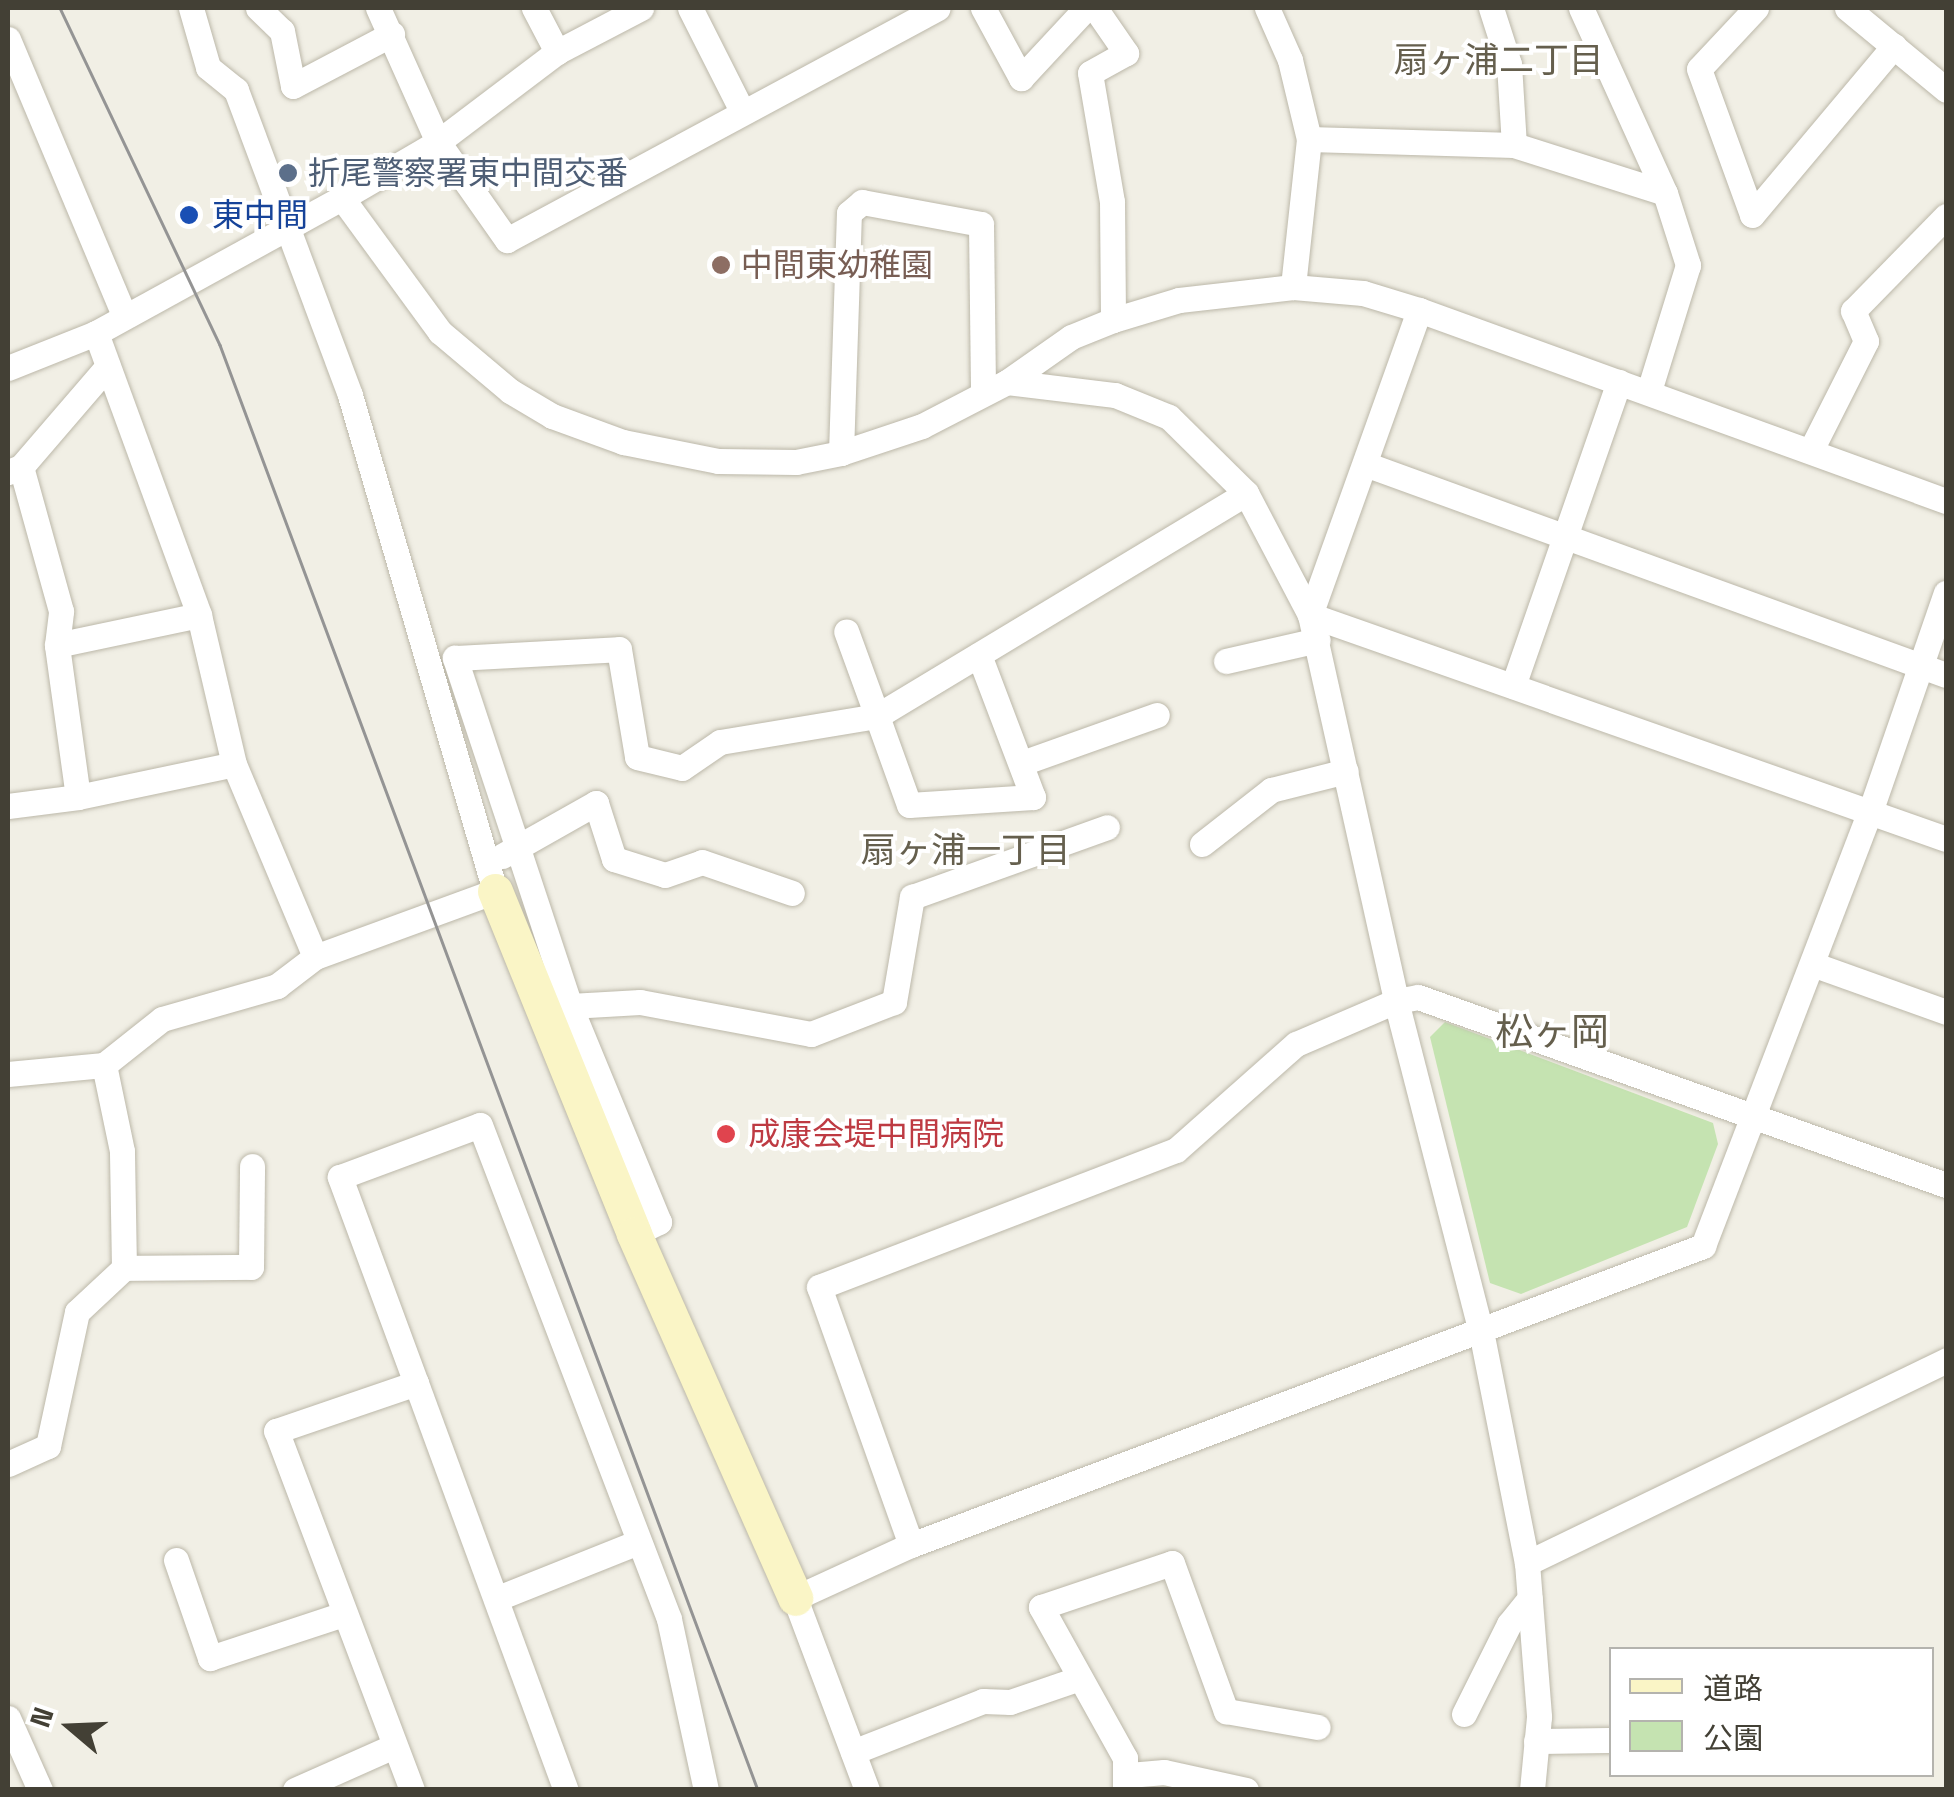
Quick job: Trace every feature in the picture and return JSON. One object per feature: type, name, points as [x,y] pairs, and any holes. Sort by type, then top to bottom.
[{"type":"street","points":[[191,8],[208,67],[236,90],[289,222],[389,515],[489,876],[634,1234],[795,1598],[867,1790]]},
{"type":"street","points":[[258,8],[282,30],[292,86],[392,34]]},
{"type":"street","points":[[378,8],[438,142],[507,240],[741,109],[937,8]]},
{"type":"street","points":[[534,8],[558,52]]},
{"type":"street","points":[[8,368],[96,334],[123,313],[289,222],[342,198],[438,142],[558,52],[641,8]]},
{"type":"street","points":[[690,8],[741,109]]},
{"type":"street","points":[[983,8],[1021,78],[1086,8]]},
{"type":"street","points":[[1094,8],[1126,53],[1090,73],[1112,202],[1113,320]]},
{"type":"street","points":[[1267,8],[1290,60],[1309,139],[1293,288]]},
{"type":"street","points":[[1492,8],[1509,64],[1514,146]]},
{"type":"street","points":[[1581,8],[1665,193],[1688,266],[1649,391]]},
{"type":"street","points":[[1756,8],[1700,69],[1752,215],[1894,46]]},
{"type":"street","points":[[1849,8],[1946,90]]},
{"type":"street","points":[[8,39],[13,63],[123,313]]},
{"type":"street","points":[[1309,139],[1514,146],[1665,193]]},
{"type":"street","points":[[342,198],[440,332],[510,391],[552,416],[623,442],[718,461],[796,462],[842,453],[922,426],[995,387],[1071,337],[1113,320],[1179,300],[1293,288],[1362,293],[1418,310],[1946,501]]},
{"type":"street","points":[[842,453],[849,213],[862,202],[981,224],[995,387]]},
{"type":"street","points":[[1811,450],[1866,341],[1853,310],[1946,216]]},
{"type":"street","points":[[1314,627],[1418,310]]},
{"type":"street","points":[[96,334],[199,615],[234,764],[316,957]]},
{"type":"street","points":[[78,796],[56,645],[61,612],[14,469],[108,366]]},
{"type":"street","points":[[1512,686],[1619,382]]},
{"type":"street","points":[[995,387],[1115,394],[1170,418],[1246,493],[1314,627],[1396,1001],[1481,1331],[1527,1563],[1536,1741],[1532,1790]]},
{"type":"street","points":[[1365,464],[1946,675]]},
{"type":"street","points":[[634,1234],[659,1222],[570,1006],[455,658],[619,650],[637,757],[682,768],[720,742],[877,716],[1246,493]]},
{"type":"street","points":[[795,1598],[911,1546],[1704,1246],[1750,1116],[1870,812],[1946,593]]},
{"type":"street","points":[[56,645],[199,615]]},
{"type":"street","points":[[1226,661],[1314,627],[1512,686],[1946,839]]},
{"type":"street","points":[[846,631],[909,805],[1033,797],[979,655]]},
{"type":"street","points":[[1022,763],[1158,715]]},
{"type":"street","points":[[8,806],[234,764]]},
{"type":"street","points":[[1202,844],[1271,790],[1346,771]]},
{"type":"street","points":[[8,1074],[104,1064],[162,1019],[277,986],[316,957],[489,876],[517,853],[596,803],[614,859],[665,875],[702,862],[792,893]]},
{"type":"street","points":[[570,1006],[640,1002],[811,1034],[894,1002],[912,897],[1107,827]]},
{"type":"street","points":[[1812,964],[1946,1012]]},
{"type":"street","points":[[911,1546],[819,1288],[1176,1150],[1296,1044],[1396,1001],[1418,997],[1946,1185]]},
{"type":"street","points":[[104,1064],[122,1151],[124,1268]]},
{"type":"street","points":[[566,1790],[340,1177],[480,1125],[669,1619],[706,1790]]},
{"type":"street","points":[[8,1464],[48,1446],[78,1312],[124,1268],[250,1268],[252,1166]]},
{"type":"street","points":[[1527,1563],[1946,1360]]},
{"type":"street","points":[[412,1790],[276,1431],[416,1383]]},
{"type":"street","points":[[498,1598],[638,1542]]},
{"type":"street","points":[[176,1560],[210,1658],[344,1614]]},
{"type":"street","points":[[1246,1790],[1164,1772],[1127,1782],[1125,1758],[1077,1679],[1042,1607],[1172,1563],[1226,1711],[1318,1727]]},
{"type":"street","points":[[1464,1714],[1509,1624],[1530,1598]]},
{"type":"street","points":[[853,1752],[983,1701],[1010,1702],[1077,1679]]},
{"type":"street","points":[[8,1718],[40,1790]]},
{"type":"street","points":[[1536,1741],[1609,1740]]},
{"type":"street","points":[[295,1790],[394,1746]]},
{"type":"green space","points":[[1445,1022],[1713,1123],[1718,1144],[1687,1227],[1521,1294],[1490,1283],[1430,1037]]},
{"type":"tram line","points":[[60,8],[220,345],[758,1790]]},
{"type":"place","name":"折尾警察署東中間交番","points":[[288,173]]},
{"type":"place","name":"東中間","points":[[189,215]]},
{"type":"place","name":"中間東幼稚園","points":[[721,265]]},
{"type":"place","name":"成康会堤中間病院","points":[[726,1134]]},
{"type":"district","name":"扇ヶ浦二丁目","points":[[1499,60]]},
{"type":"district","name":"扇ヶ浦一丁目","points":[[966,850]]},
{"type":"district","name":"松ヶ岡","points":[[1552,1033]]}]
